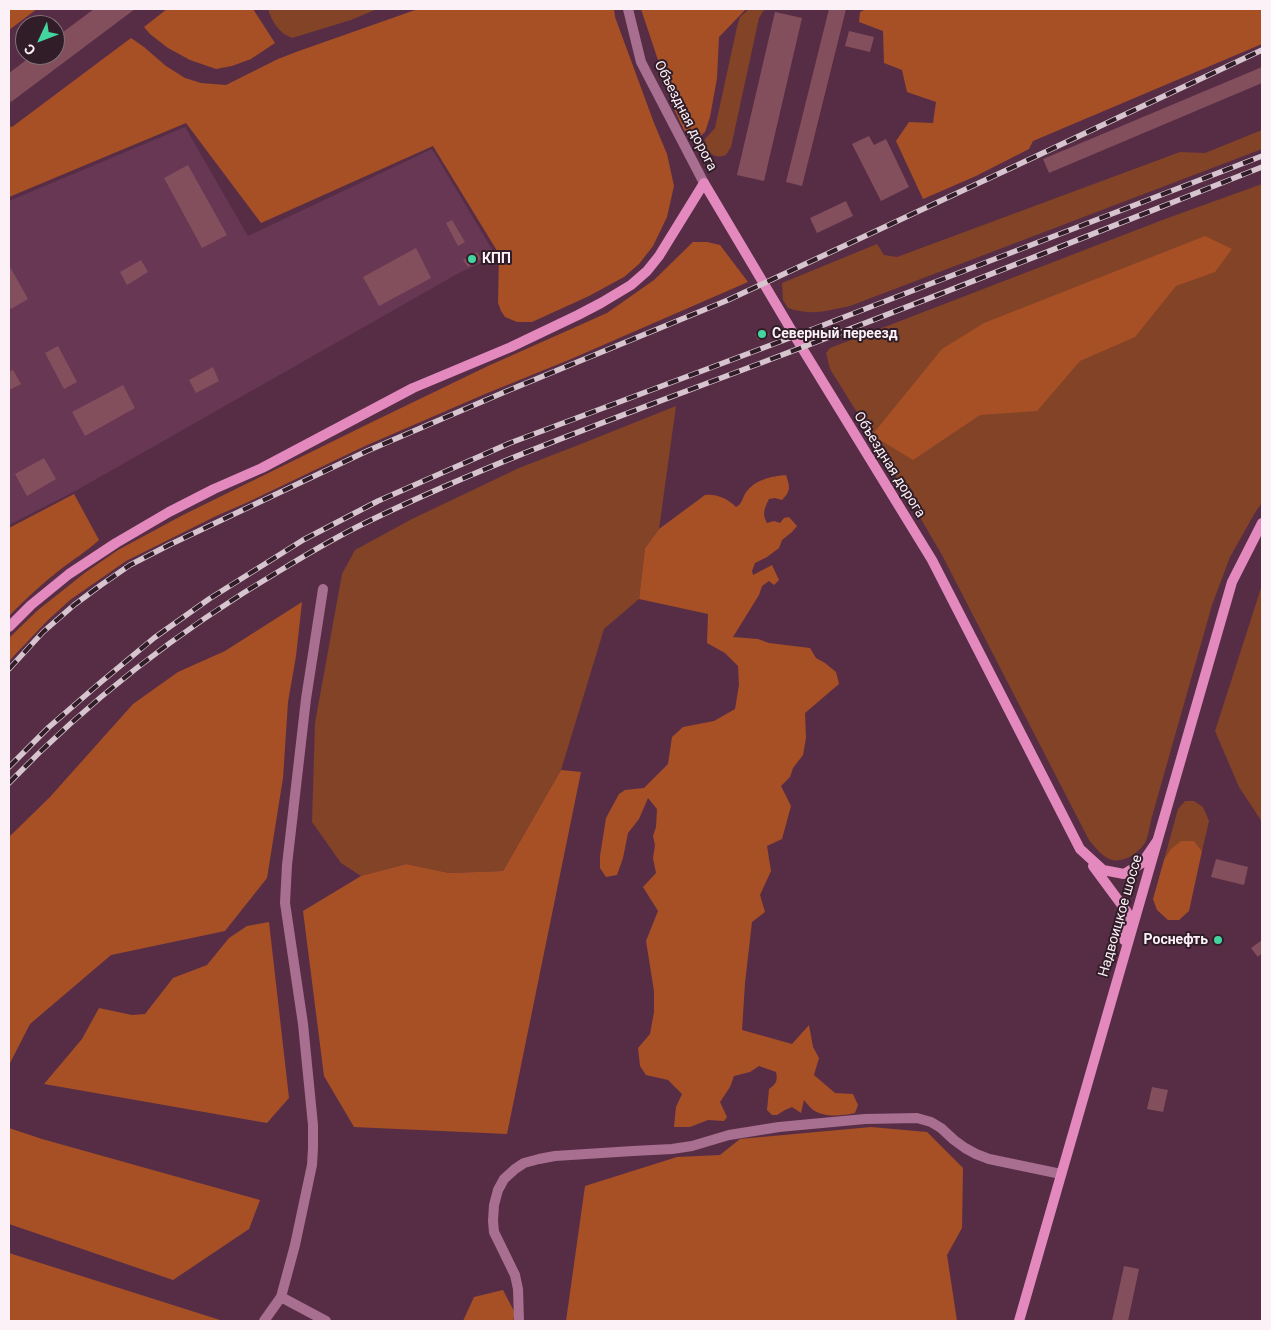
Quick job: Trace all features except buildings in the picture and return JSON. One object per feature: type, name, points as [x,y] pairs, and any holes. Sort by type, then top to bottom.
[{"type":"street","name":"Объездная дорога","points":[[628,9],[641,62],[704,183],[932,560],[1080,849],[1103,870],[1124,874],[1142,863],[1157,841]]},
{"type":"street","points":[[9,627],[31,605],[69,574],[116,543],[169,512],[214,489],[262,468],[413,388],[511,347],[601,304],[631,285],[647,271],[659,256],[704,183]]},
{"type":"street","name":"Надвоицкое шоссе","points":[[1019,1321],[1232,582],[1262,523]]},
{"type":"street","points":[[264,1321],[281,1297],[295,1245],[312,1166],[313,1125],[303,1024],[285,902],[287,865],[306,699],[323,589]]},
{"type":"street","points":[[1080,849],[1127,912],[1121,968]]},
{"type":"street","points":[[519,1321],[518,1289],[515,1274],[494,1232],[493,1221],[494,1205],[498,1190],[504,1179],[514,1169],[524,1163],[555,1156],[672,1149],[692,1146],[729,1135],[779,1127],[865,1119],[917,1118],[942,1128],[954,1140],[976,1154],[989,1159],[1062,1174]]},
{"type":"street","points":[[281,1297],[326,1321]]},
{"type":"shaded area","points":[[9,9],[37,9],[29,15],[15,15],[15,26],[9,30]]},
{"type":"shaded area","points":[[167,9],[253,9],[275,43],[251,59],[232,66],[216,69],[190,60],[168,48],[144,27]]},
{"type":"shaded area","points":[[268,9],[377,9],[351,20],[292,38],[283,33],[277,26]]},
{"type":"shaded area","points":[[418,9],[614,9],[615,17],[667,154],[674,186],[667,217],[653,246],[639,264],[624,277],[589,296],[532,322],[517,322],[505,317],[498,303],[499,254],[433,146],[261,223],[186,123],[9,197],[9,126],[12,127],[131,38],[166,66],[185,78],[201,83],[226,85],[278,59]]},
{"type":"shaded area","points":[[641,9],[746,9],[719,37],[717,78],[710,117],[705,132],[695,141],[684,130],[675,111]]},
{"type":"shaded area","points":[[749,9],[772,9],[764,10],[759,18],[731,147],[726,155],[716,156],[706,148],[704,144],[705,139],[715,128],[740,17]]},
{"type":"shaded area","points":[[866,9],[1262,9],[1262,44],[1033,141],[1029,149],[976,176],[923,199],[896,141],[909,122],[933,123],[936,102],[907,92],[902,70],[884,63],[883,31],[859,22],[860,12]]},
{"type":"shaded area","points":[[185,127],[248,236],[432,149],[496,256],[459,273],[77,490],[9,525],[9,201]]},
{"type":"shaded area","points":[[1262,130],[1262,149],[850,306],[819,312],[805,312],[788,308],[783,300],[782,283],[877,244],[884,255],[897,257],[1180,152],[1205,153]]},
{"type":"shaded area","points":[[1262,184],[1262,503],[1230,557],[1212,605],[1145,843],[1137,852],[1127,858],[1121,860],[1110,859],[1105,857],[1089,840],[942,555],[830,369],[826,353],[830,348],[1165,219]]},
{"type":"shaded area","points":[[1205,236],[1232,249],[1215,272],[1176,286],[1135,337],[1080,361],[1037,411],[980,415],[913,460],[872,435],[942,349],[984,323]]},
{"type":"shaded area","points":[[693,242],[707,242],[720,245],[748,282],[365,446],[216,516],[126,561],[70,600],[9,661],[9,638],[38,610],[86,572],[118,550],[183,515],[368,424],[488,366],[607,313],[654,280]]},
{"type":"shaded area","points":[[676,406],[659,529],[645,548],[639,599],[604,629],[561,770],[503,871],[449,873],[406,864],[361,876],[341,863],[312,822],[315,723],[342,574],[355,550],[412,519],[519,468]]},
{"type":"shaded area","points":[[786,475],[789,486],[787,494],[782,500],[769,499],[764,517],[767,523],[774,521],[780,523],[784,518],[789,517],[797,526],[782,540],[779,548],[755,563],[752,571],[753,575],[772,565],[779,580],[774,585],[769,581],[762,586],[759,595],[733,637],[758,639],[769,643],[810,648],[816,658],[836,672],[839,684],[805,713],[806,738],[803,755],[793,768],[790,777],[781,786],[791,806],[782,839],[767,846],[771,871],[760,895],[765,912],[752,922],[742,1030],[792,1044],[809,1025],[813,1047],[819,1058],[814,1075],[835,1093],[853,1094],[858,1105],[855,1113],[827,1115],[816,1112],[804,1100],[801,1113],[792,1107],[777,1115],[772,1115],[767,1110],[769,1089],[776,1082],[776,1072],[759,1066],[750,1072],[734,1076],[730,1087],[720,1102],[727,1117],[724,1121],[708,1120],[690,1127],[674,1127],[676,1107],[682,1094],[668,1080],[646,1075],[640,1066],[638,1048],[650,1034],[654,1012],[654,991],[646,941],[658,911],[643,887],[656,873],[653,858],[655,845],[653,836],[656,827],[657,809],[648,798],[639,819],[628,833],[617,875],[606,877],[600,868],[600,856],[606,818],[619,794],[625,790],[644,788],[668,764],[672,737],[683,727],[714,721],[735,709],[739,685],[738,666],[725,653],[707,643],[708,614],[639,599],[645,548],[659,529],[705,495],[714,495],[722,498],[736,507],[741,503],[748,489],[753,485],[775,476]]},
{"type":"shaded area","points":[[74,494],[99,540],[61,569],[9,616],[9,528]]},
{"type":"shaded area","points":[[1262,585],[1262,822],[1239,787],[1215,731]]},
{"type":"shaded area","points":[[302,602],[296,656],[288,702],[283,778],[267,878],[225,931],[111,955],[30,1024],[9,1065],[9,837],[50,797],[133,704],[178,672],[225,651]]},
{"type":"shaded area","points":[[561,770],[581,772],[507,1134],[354,1127],[324,1076],[303,911],[361,876],[406,864],[449,873],[503,871]]},
{"type":"shaded area","points":[[1185,801],[1194,801],[1203,807],[1209,821],[1202,851],[1194,841],[1164,860],[1178,809]]},
{"type":"shaded area","points":[[1181,841],[1194,841],[1202,851],[1189,911],[1179,920],[1168,920],[1157,910],[1153,899],[1164,860],[1171,849]]},
{"type":"shaded area","points":[[269,922],[289,1098],[267,1123],[44,1084],[82,1039],[99,1008],[132,1015],[145,1014],[173,978],[207,965],[229,938],[247,926]]},
{"type":"shaded area","points":[[871,1127],[927,1132],[963,1168],[962,1228],[947,1255],[957,1321],[566,1321],[585,1186],[677,1157],[720,1155],[740,1139]]},
{"type":"shaded area","points":[[9,1128],[260,1200],[249,1229],[173,1280],[9,1224]]},
{"type":"shaded area","points":[[9,1253],[220,1320],[9,1321]]},
{"type":"shaded area","points":[[503,1290],[515,1313],[513,1321],[463,1321],[474,1297]]},
{"type":"railway","points":[[9,669],[43,632],[74,605],[130,565],[169,545],[367,451],[728,300],[1262,50]]},
{"type":"railway","points":[[9,767],[49,727],[154,638],[209,599],[303,540],[378,501],[510,443],[795,336],[1262,156]]},
{"type":"railway","points":[[9,783],[71,723],[172,641],[244,593],[313,551],[367,522],[518,456],[897,311],[1262,167]]},
{"type":"place","name":"КПП","points":[[472,259]]},
{"type":"place","name":"Северный переезд","points":[[762,334]]},
{"type":"place","name":"Роснефть","points":[[1218,940]]}]
